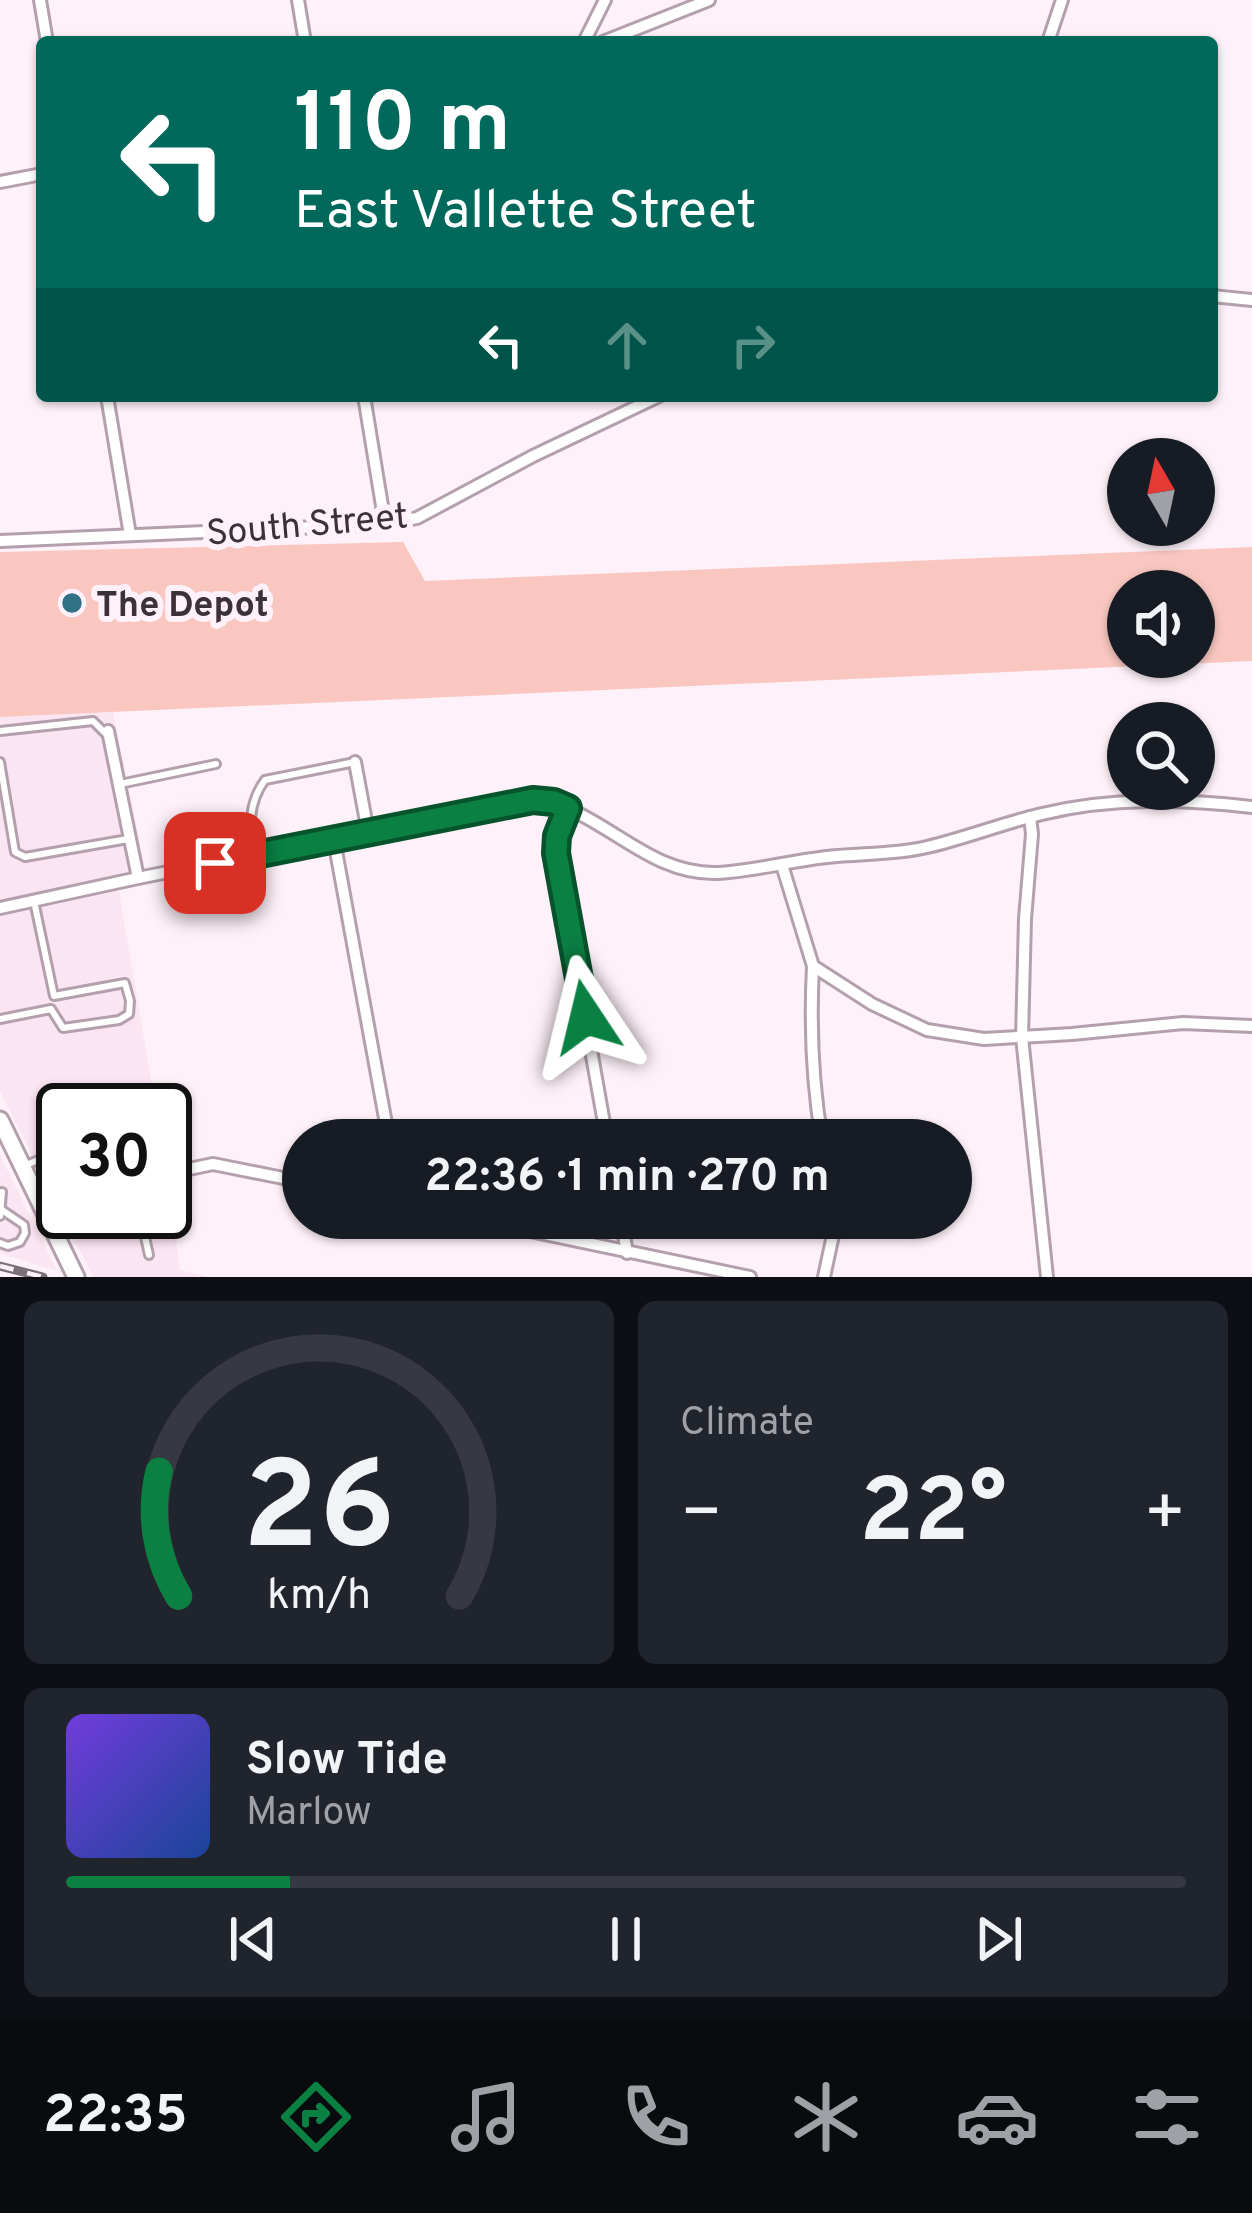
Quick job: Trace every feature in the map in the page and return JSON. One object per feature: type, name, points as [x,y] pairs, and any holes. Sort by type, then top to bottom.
[{"type":"main road","points":[[0,1120],[36,1194]]},
{"type":"main road","points":[[58,1239],[76,1277]]},
{"type":"street","points":[[40,0],[46,36]]},
{"type":"street","points":[[298,0],[303,36]]},
{"type":"street","points":[[587,36],[605,0]]},
{"type":"street","points":[[618,36],[710,0]]},
{"type":"street","points":[[1050,36],[1062,0]]},
{"type":"street","points":[[0,182],[36,175]]},
{"type":"street","points":[[1218,297],[1252,300]]},
{"type":"street","points":[[108,402],[130,536]]},
{"type":"street","points":[[365,402],[385,524]]},
{"type":"street","name":"South Street","points":[[0,542],[385,524],[417,518],[646,402]]},
{"type":"street","points":[[108,734],[138,878]]},
{"type":"street","points":[[355,762],[368,832]]},
{"type":"street","points":[[0,908],[533,800],[568,808],[671,866],[715,873],[925,848],[1082,806],[1158,800],[1252,807]]},
{"type":"street","points":[[568,808],[556,853],[603,1119]]},
{"type":"street","points":[[1030,817],[1033,834],[1022,1037],[1047,1277]]},
{"type":"street","points":[[334,840],[385,1119]]},
{"type":"street","points":[[782,865],[813,966],[811,1017],[819,1119]]},
{"type":"street","points":[[813,966],[872,1004],[926,1030],[972,1038],[1184,1023],[1252,1025]]},
{"type":"street","points":[[192,1168],[213,1164],[282,1178]]},
{"type":"street","points":[[566,1239],[750,1277]]},
{"type":"street","points":[[625,1239],[627,1252]]},
{"type":"street","points":[[824,1277],[832,1239]]},
{"type":"lane","points":[[0,731],[93,721],[108,734]]},
{"type":"lane","points":[[254,855],[250,819],[265,780],[355,762]]},
{"type":"lane","points":[[0,763],[15,852],[25,857],[130,838]]},
{"type":"lane","points":[[119,784],[216,764]]},
{"type":"lane","points":[[34,901],[54,996],[51,1010],[63,1028],[130,1014],[125,983],[54,996]]},
{"type":"lane","points":[[0,1019],[51,1010]]},
{"type":"lane","points":[[23,1167],[36,1161]]},
{"type":"lane","points":[[0,1243],[20,1242],[25,1233],[24,1225],[1,1213],[2,1192]]},
{"type":"lane","points":[[146,1239],[149,1255]]},
{"type":"shaded area","points":[[403,542],[425,581],[1252,547],[1252,661],[1215,663],[1215,570],[1107,570],[1107,667],[0,717],[0,552]]},
{"type":"shaded area","points":[[113,712],[146,873],[0,904],[0,717]]},
{"type":"shaded area","points":[[119,891],[151,1083],[36,1083],[36,1163],[0,1091],[0,916]]},
{"type":"shaded area","points":[[0,1155],[36,1228],[36,1239],[41,1239],[57,1271],[0,1253]]},
{"type":"shaded area","points":[[74,1239],[176,1239],[180,1270],[209,1277],[93,1277]]},
{"type":"railway","points":[[0,1266],[43,1277]]},
{"type":"place","name":"The Depot","points":[[72,603]]},
{"type":"route","points":[[215,863],[533,800],[554,802],[568,808],[561,820],[556,853],[586,1017]]}]
